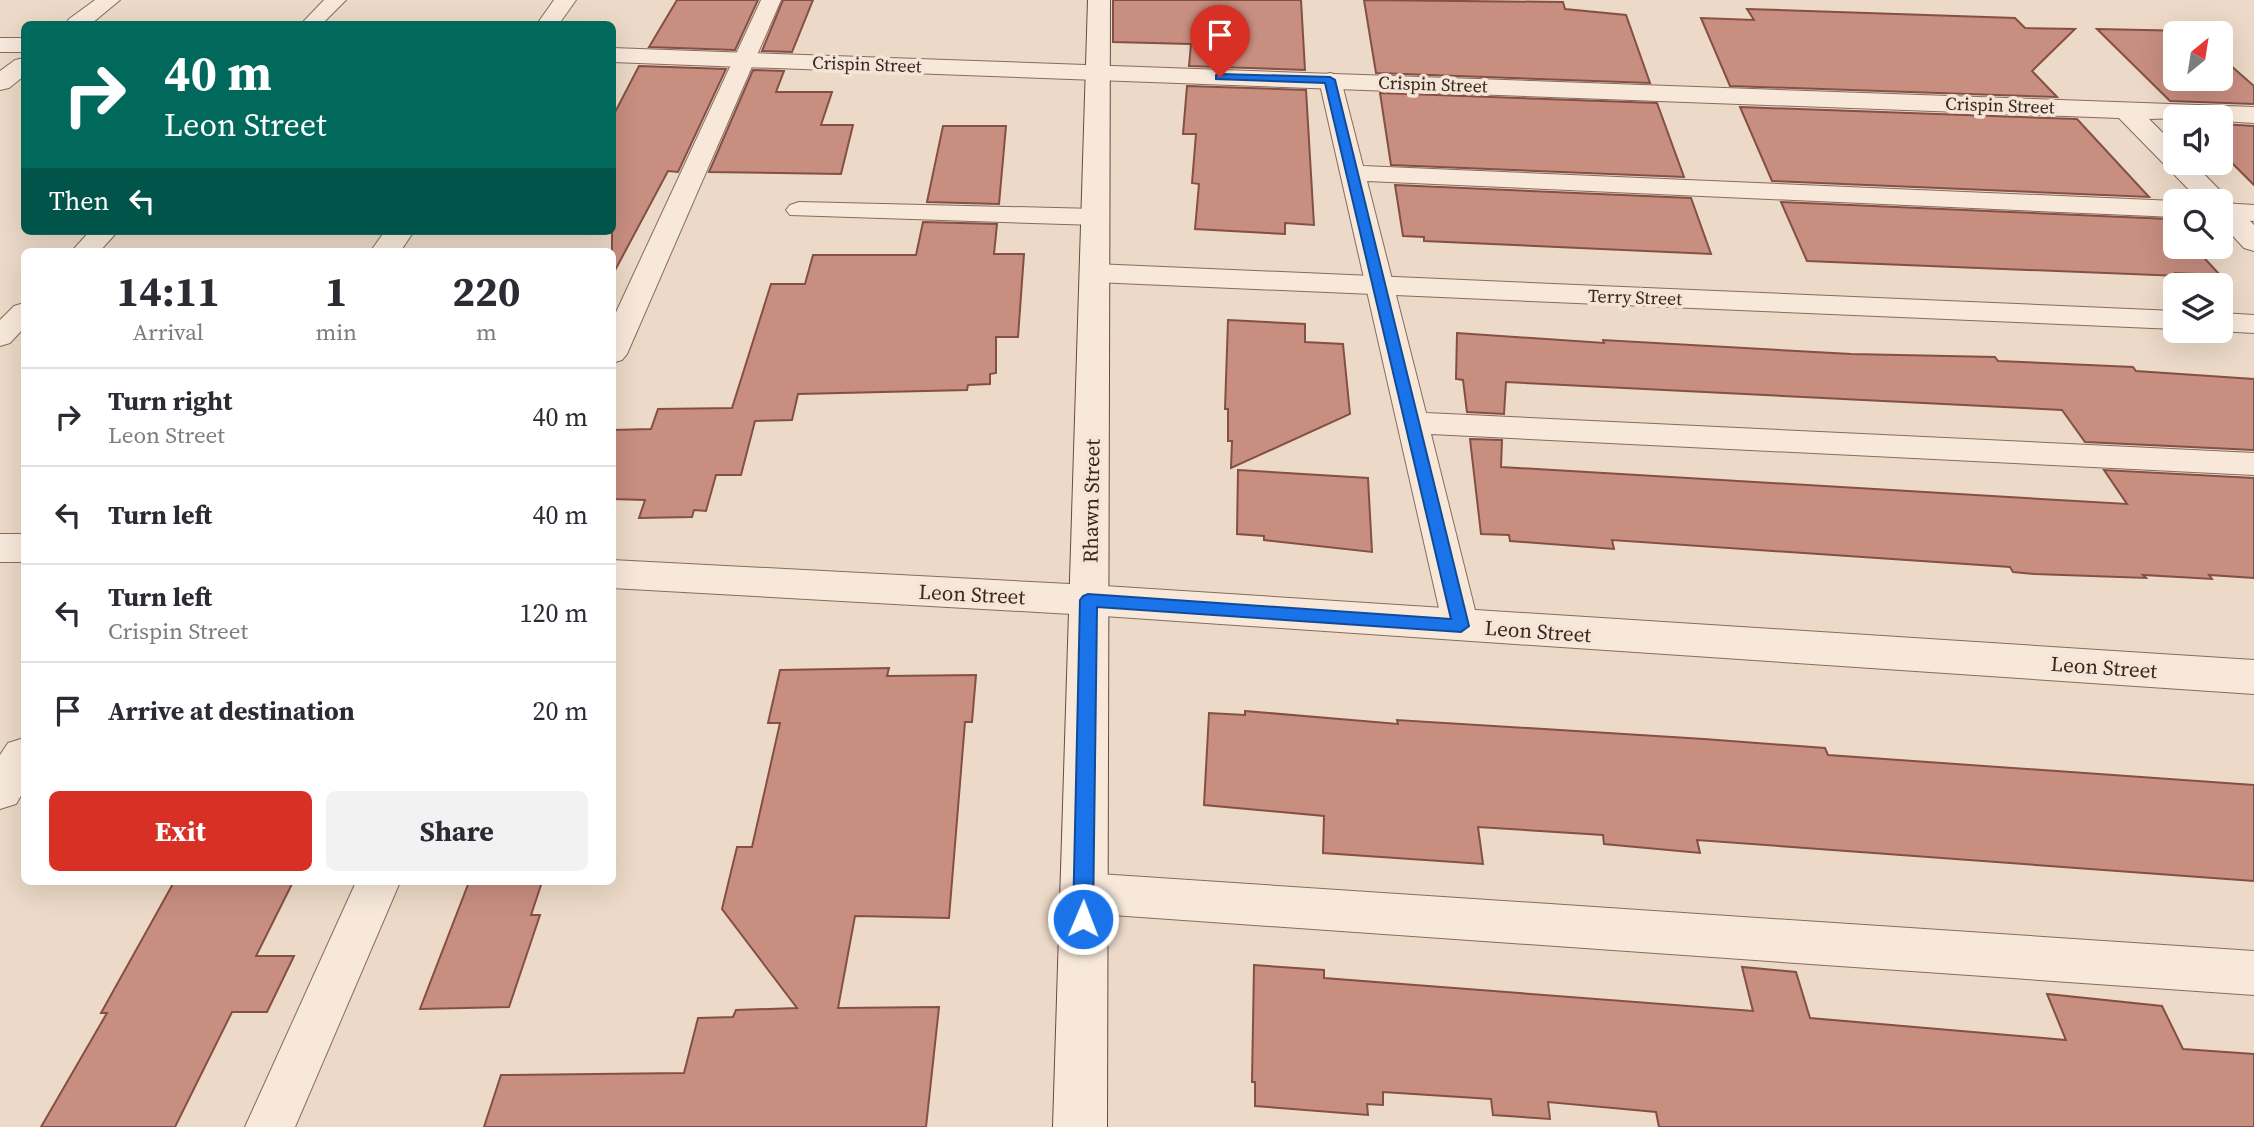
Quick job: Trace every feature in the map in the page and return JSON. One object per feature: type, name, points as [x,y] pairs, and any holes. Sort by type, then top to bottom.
[{"type":"street","points":[[81,21],[109,0]]},
{"type":"street","points":[[550,21],[565,0]]},
{"type":"street","name":"Rhawn Street","points":[[1080,1127],[1099,0]]},
{"type":"street","points":[[0,45],[21,45]]},
{"type":"street","name":"Crispin Street","points":[[616,54],[2254,115]]},
{"type":"street","points":[[0,83],[21,67]]},
{"type":"street","points":[[2126,110],[2163,147]]},
{"type":"street","points":[[2190,175],[2203,189]]},
{"type":"street","points":[[2233,221],[2254,242]]},
{"type":"street","name":"Terry Street","points":[[1095,273],[2163,319]]},
{"type":"street","points":[[2233,323],[2254,324]]},
{"type":"street","points":[[0,548],[21,548]]},
{"type":"street","name":"Leon Street","points":[[616,574],[1088,600],[2254,677]]},
{"type":"street","points":[[0,790],[21,760]]},
{"type":"lane","points":[[314,21],[336,0]]},
{"type":"lane","points":[[616,345],[771,0]]},
{"type":"lane","points":[[1330,80],[1461,626]]},
{"type":"lane","points":[[1352,173],[2163,208]]},
{"type":"lane","points":[[2233,210],[2254,213]]},
{"type":"lane","points":[[799,211],[1096,216]]},
{"type":"lane","points":[[88,248],[101,235]]},
{"type":"lane","points":[[0,337],[21,315]]},
{"type":"lane","points":[[1412,423],[2254,464]]},
{"type":"lane","points":[[270,1127],[377,885]]},
{"type":"lane","points":[[1084,893],[2254,973]]},
{"type":"building","points":[[677,0],[758,0],[735,50],[649,47]]},
{"type":"building","points":[[783,0],[813,0],[792,52],[762,51]]},
{"type":"building","points":[[1113,0],[1301,0],[1305,70],[1189,66],[1191,44],[1113,42]]},
{"type":"building","points":[[1364,0],[1563,2],[1565,9],[1626,15],[1650,83],[1376,73]]},
{"type":"building","points":[[1747,9],[2015,18],[2025,28],[2075,29],[2032,71],[2057,97],[1730,86],[1701,18],[1754,20]]},
{"type":"building","points":[[2097,29],[2163,30],[2163,91],[2233,91],[2233,68],[2254,86],[2254,104],[2170,101]]},
{"type":"building","points":[[639,66],[726,69],[678,172],[668,171],[616,268],[616,248],[612,248],[612,235],[616,235],[616,110]]},
{"type":"building","points":[[753,70],[784,71],[776,92],[832,92],[821,125],[853,125],[841,174],[709,172]]},
{"type":"building","points":[[1187,86],[1306,90],[1314,225],[1285,223],[1285,234],[1195,229],[1199,184],[1192,183],[1196,134],[1183,134]]},
{"type":"building","points":[[1380,93],[1657,103],[1684,177],[1391,165]]},
{"type":"building","points":[[1740,107],[2077,119],[2149,197],[1772,181]]},
{"type":"building","points":[[2233,125],[2254,126],[2254,185],[2233,164]]},
{"type":"building","points":[[943,126],[1006,126],[999,204],[927,202]]},
{"type":"building","points":[[1395,185],[1691,198],[1711,254],[1424,241],[1424,237],[1403,236]]},
{"type":"building","points":[[1781,202],[2163,219],[2163,259],[2205,259],[2218,273],[2163,273],[2163,275],[1807,261]]},
{"type":"building","points":[[923,222],[997,224],[994,254],[1024,254],[1018,337],[996,337],[996,373],[990,374],[990,384],[968,385],[967,390],[798,394],[792,420],[755,421],[741,475],[716,475],[706,511],[694,510],[692,517],[639,518],[645,500],[616,499],[616,430],[651,429],[658,409],[732,408],[771,284],[805,284],[813,255],[916,255]]},
{"type":"building","points":[[1228,320],[1305,324],[1305,342],[1343,344],[1350,414],[1231,468],[1232,441],[1228,441],[1228,409],[1225,409]]},
{"type":"building","points":[[1457,333],[1604,343],[1603,340],[1851,354],[1995,357],[1998,361],[2133,367],[2136,371],[2254,379],[2254,450],[2085,442],[2062,410],[1506,382],[1504,414],[1467,412],[1463,380],[1456,379]]},
{"type":"building","points":[[1470,439],[1502,440],[1501,467],[2127,504],[2104,470],[2254,478],[2254,578],[2209,575],[2212,579],[2035,574],[2013,572],[2010,567],[1612,540],[1614,549],[1510,541],[1509,535],[1481,534]]},
{"type":"building","points":[[1238,470],[1368,478],[1372,552],[1264,540],[1264,536],[1237,534]]},
{"type":"building","points":[[889,668],[887,676],[976,675],[972,722],[965,722],[949,918],[855,916],[838,1008],[939,1007],[926,1127],[484,1127],[501,1075],[684,1073],[698,1018],[733,1017],[736,1010],[797,1008],[722,909],[737,847],[752,847],[780,723],[768,723],[780,670]]},
{"type":"building","points":[[1245,711],[1398,724],[1397,720],[1704,739],[1825,748],[1828,755],[2254,785],[2254,881],[1697,840],[1700,853],[1604,844],[1603,835],[1478,827],[1483,864],[1323,853],[1324,816],[1204,805],[1209,713],[1245,715]]},
{"type":"building","points":[[172,885],[292,885],[256,956],[294,956],[267,1012],[232,1012],[175,1127],[41,1127],[107,1013],[101,1013]]},
{"type":"building","points":[[468,885],[541,885],[531,915],[540,915],[509,1007],[420,1009]]},
{"type":"building","points":[[1254,965],[1324,970],[1324,978],[1753,1011],[1742,967],[1796,972],[1810,1018],[2066,1040],[2047,994],[2162,1006],[2183,1049],[2254,1054],[2254,1127],[1659,1127],[1656,1112],[1548,1102],[1550,1119],[1493,1115],[1491,1099],[1383,1092],[1383,1105],[1367,1104],[1368,1115],[1255,1106],[1255,1082],[1252,1082]]},
{"type":"route","points":[[1083,919],[1088,600],[1461,626],[1330,80],[1220,77]]}]
